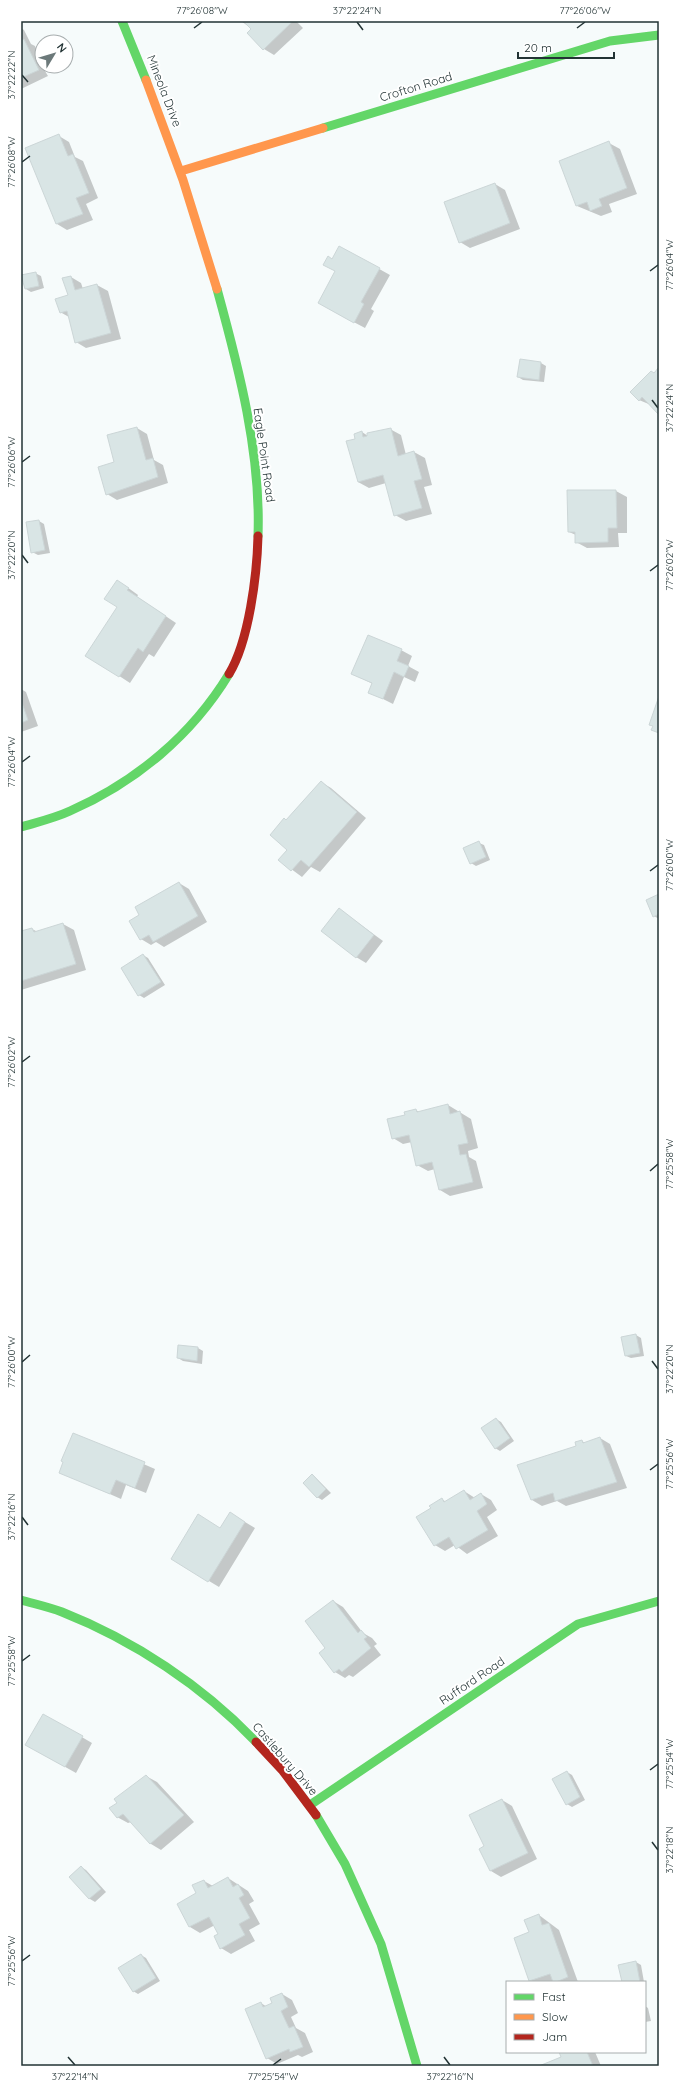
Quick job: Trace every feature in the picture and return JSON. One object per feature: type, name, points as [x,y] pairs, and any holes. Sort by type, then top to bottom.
[{"type":"street","name":"Mineola Drive","points":[[122,21],[181,171]]},
{"type":"street","name":"Crofton Road","points":[[181,171],[610,41],[659,35]]},
{"type":"street","name":"Eagle Point Road","points":[[21,827],[69,812],[115,788],[157,759],[194,722],[219,690],[235,663],[251,608],[259,550],[259,492],[243,395],[220,299],[181,171]]},
{"type":"street","name":"Castlebury Drive","points":[[21,1600],[40,1604],[78,1618],[139,1650],[196,1688],[248,1733],[294,1784],[310,1805],[343,1859],[375,1929],[417,2066]]},
{"type":"street","name":"Rufford Road","points":[[310,1805],[578,1624],[659,1601]]},
{"type":"building","points":[[243,21],[293,21],[263,50],[247,33],[251,29]]},
{"type":"building","points":[[21,38],[22,40],[24,39],[34,60],[34,72],[21,78]]},
{"type":"building","points":[[59,134],[68,156],[73,154],[89,193],[76,198],[83,214],[56,224],[25,148]]},
{"type":"building","points":[[609,141],[627,188],[599,199],[602,206],[590,211],[587,202],[576,206],[559,161]]},
{"type":"building","points":[[495,183],[510,223],[459,243],[444,202]]},
{"type":"building","points":[[339,246],[380,268],[361,302],[364,304],[354,323],[318,303],[335,271],[323,265],[328,256],[332,259]]},
{"type":"building","points":[[36,272],[39,286],[25,289],[21,275]]},
{"type":"building","points":[[71,276],[75,290],[97,284],[111,333],[75,343],[67,311],[60,313],[55,299],[68,295],[62,278]]},
{"type":"building","points":[[520,359],[541,362],[539,380],[517,377]]},
{"type":"building","points":[[659,367],[659,415],[642,397],[639,401],[630,392],[651,371],[654,373]]},
{"type":"building","points":[[137,427],[146,460],[153,458],[158,477],[106,495],[98,467],[114,462],[107,435]]},
{"type":"building","points":[[391,428],[398,456],[414,451],[422,479],[414,481],[422,508],[394,516],[383,475],[358,482],[346,441],[355,439],[354,434],[362,431],[363,437],[367,436],[367,433]]},
{"type":"building","points":[[567,490],[616,490],[617,528],[608,528],[608,542],[575,543],[575,532],[568,532]]},
{"type":"building","points":[[39,520],[45,550],[31,553],[26,522]]},
{"type":"building","points":[[117,580],[129,588],[127,590],[166,616],[143,652],[138,648],[119,677],[85,656],[117,607],[104,599]]},
{"type":"building","points":[[368,635],[402,649],[397,661],[409,666],[404,677],[394,672],[383,699],[368,693],[372,683],[351,674]]},
{"type":"building","points":[[659,696],[659,733],[651,730],[653,726],[649,725]]},
{"type":"building","points":[[21,700],[28,720],[21,723]]},
{"type":"building","points":[[321,781],[357,812],[309,867],[301,860],[291,871],[278,860],[287,850],[270,835],[284,818],[286,820]]},
{"type":"building","points":[[479,841],[486,857],[470,864],[463,848]]},
{"type":"building","points":[[179,882],[198,916],[153,942],[149,935],[140,940],[129,921],[139,915],[135,907]]},
{"type":"building","points":[[659,894],[659,914],[653,917],[646,900]]},
{"type":"building","points":[[339,908],[374,935],[356,958],[321,931]]},
{"type":"building","points":[[63,923],[76,964],[21,981],[21,931],[32,928],[34,932]]},
{"type":"building","points":[[143,954],[161,982],[138,996],[121,968]]},
{"type":"building","points":[[448,1104],[450,1114],[460,1111],[468,1143],[458,1145],[460,1155],[466,1154],[473,1182],[439,1190],[432,1162],[416,1166],[409,1135],[392,1139],[387,1119],[405,1115],[404,1112],[416,1109],[417,1112]]},
{"type":"building","points":[[636,1334],[640,1353],[625,1356],[621,1337]]},
{"type":"building","points":[[178,1345],[198,1347],[197,1361],[177,1358]]},
{"type":"building","points":[[496,1418],[510,1438],[495,1449],[481,1428]]},
{"type":"building","points":[[73,1433],[145,1462],[135,1488],[116,1480],[110,1494],[59,1473],[63,1462],[61,1461]]},
{"type":"building","points":[[600,1437],[617,1482],[555,1501],[553,1493],[531,1500],[517,1465],[576,1446],[575,1442],[582,1440],[583,1443]]},
{"type":"building","points":[[312,1474],[326,1489],[317,1498],[303,1483]]},
{"type":"building","points":[[464,1490],[470,1500],[481,1493],[487,1504],[477,1511],[488,1530],[456,1549],[449,1537],[434,1546],[416,1517],[431,1508],[429,1506],[442,1498],[444,1502]]},
{"type":"building","points":[[230,1512],[245,1522],[208,1582],[171,1559],[198,1514],[220,1528]]},
{"type":"building","points":[[333,1600],[358,1633],[361,1630],[367,1637],[364,1639],[371,1648],[342,1672],[339,1669],[334,1673],[319,1653],[325,1648],[305,1621]]},
{"type":"building","points":[[43,1714],[83,1736],[65,1767],[25,1745]]},
{"type":"building","points":[[567,1771],[580,1797],[566,1805],[552,1779]]},
{"type":"building","points":[[146,1775],[184,1815],[150,1844],[123,1814],[117,1818],[109,1808],[117,1803],[114,1799]]},
{"type":"building","points":[[502,1799],[528,1853],[490,1871],[479,1849],[484,1846],[469,1815]]},
{"type":"building","points":[[81,1866],[101,1889],[89,1899],[69,1877]]},
{"type":"building","points":[[228,1877],[233,1887],[238,1884],[244,1895],[239,1898],[250,1918],[239,1924],[245,1935],[220,1949],[214,1936],[218,1934],[209,1917],[189,1927],[177,1904],[196,1893],[192,1885],[204,1880],[208,1888]]},
{"type":"building","points":[[539,1914],[542,1925],[549,1923],[568,1977],[558,1981],[553,1981],[550,1974],[529,1981],[514,1938],[529,1932],[524,1920]]},
{"type":"building","points":[[141,1954],[156,1978],[133,1992],[118,1968]]},
{"type":"building","points":[[636,1961],[640,1981],[622,1981],[618,1965]]},
{"type":"building","points":[[282,1993],[288,2007],[281,2011],[289,2028],[294,2026],[303,2047],[290,2052],[289,2049],[266,2059],[245,2009],[261,2002],[263,2007],[272,2003],[270,1998]]},
{"type":"building","points":[[559,2053],[587,2053],[593,2066],[539,2066],[561,2057]]},
{"type":"traffic: fast","points":[[122,21],[146,80]]},
{"type":"traffic: fast","points":[[323,128],[610,41],[659,35]]},
{"type":"traffic: fast","points":[[217,289],[247,411],[256,474],[258,536]]},
{"type":"traffic: fast","points":[[21,827],[70,811],[117,786],[140,771],[180,737],[198,717],[229,674]]},
{"type":"traffic: fast","points":[[21,1600],[62,1612],[89,1623],[115,1636],[166,1666],[213,1702],[256,1742]]},
{"type":"traffic: fast","points":[[310,1805],[578,1624],[659,1601]]},
{"type":"traffic: fast","points":[[316,1815],[345,1864],[381,1944],[417,2066]]},
{"type":"traffic: slow","points":[[146,80],[183,180],[217,289]]},
{"type":"traffic: slow","points":[[181,171],[323,128]]},
{"type":"traffic: jam","points":[[229,674],[242,644],[251,607],[256,569],[258,536]]},
{"type":"traffic: jam","points":[[256,1742],[283,1771],[316,1815]]}]
